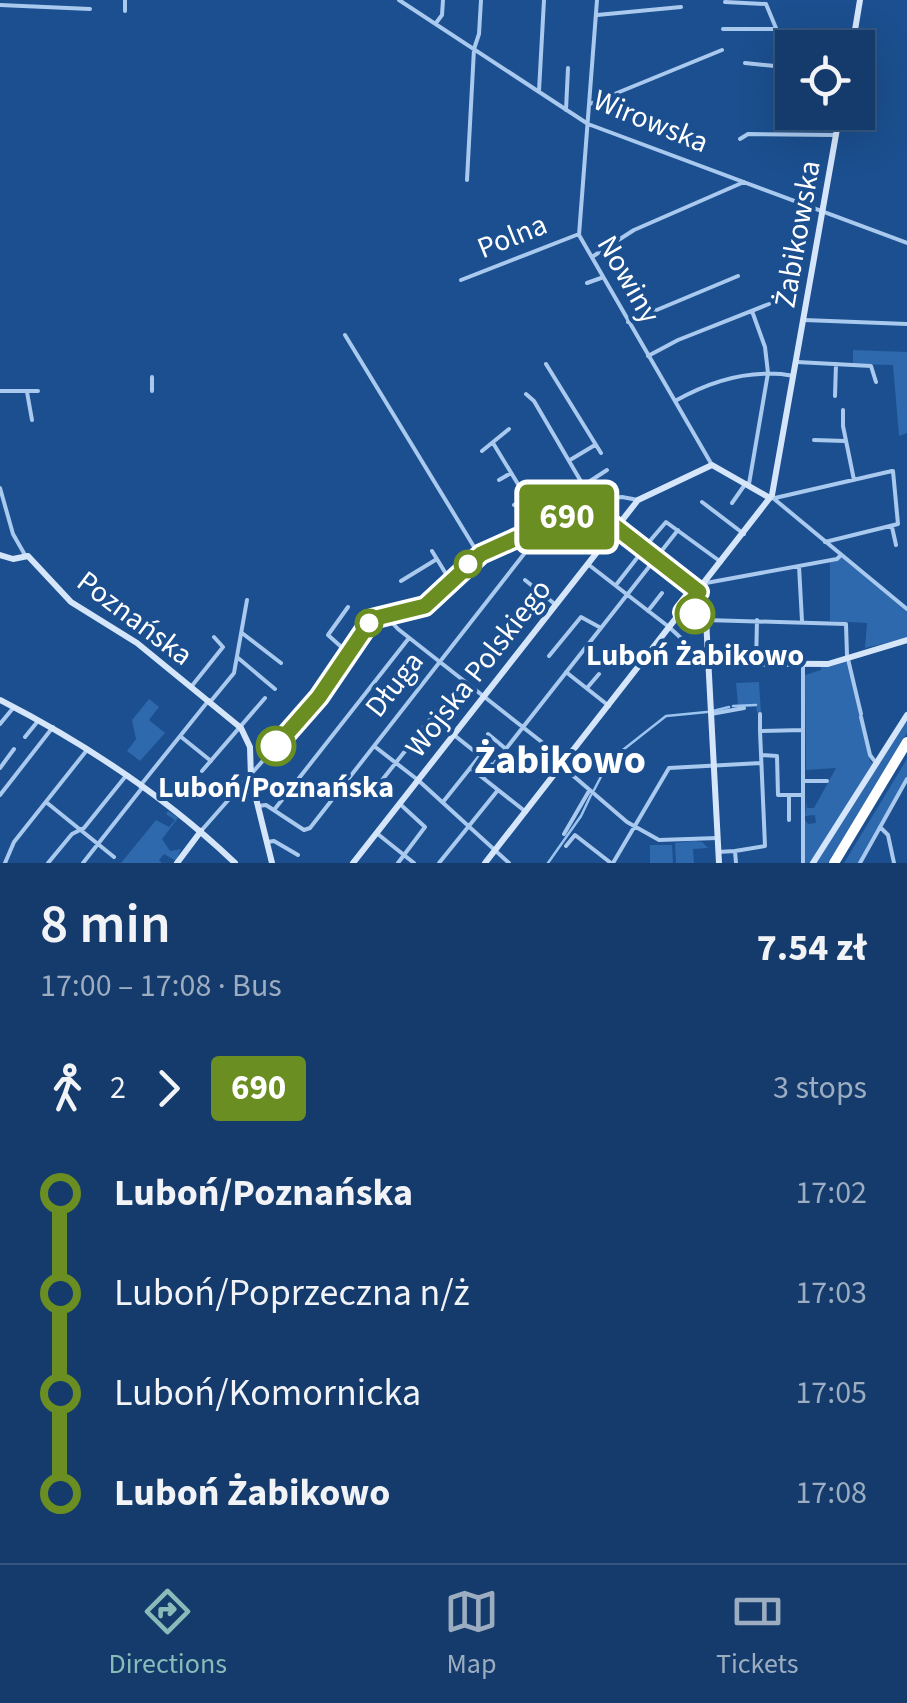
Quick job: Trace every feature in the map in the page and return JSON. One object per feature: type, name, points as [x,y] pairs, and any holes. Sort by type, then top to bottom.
[{"type":"highway","points":[[836,863],[907,742]]},
{"type":"highway","points":[[836,863],[907,750]]},
{"type":"street","points":[[56,0],[56,8]]},
{"type":"street","points":[[0,5],[90,10],[90,0]]},
{"type":"street","points":[[125,0],[125,11]]},
{"type":"street","name":"Wirowska","points":[[399,0],[588,124],[907,243]]},
{"type":"street","points":[[436,24],[442,15],[443,0]]},
{"type":"street","points":[[467,180],[474,49],[481,0]]},
{"type":"street","points":[[539,91],[544,0]]},
{"type":"street","points":[[597,0],[596,16],[682,7]]},
{"type":"street","points":[[855,30],[860,0]]},
{"type":"street","points":[[723,30],[776,29],[764,3],[726,2]]},
{"type":"street","name":"Nowiny","points":[[596,16],[578,234],[712,465]]},
{"type":"street","points":[[590,104],[722,50]]},
{"type":"street","points":[[745,63],[775,67]]},
{"type":"street","points":[[566,110],[568,68]]},
{"type":"street","name":"Żabikowska","points":[[771,498],[837,130]]},
{"type":"street","points":[[740,139],[748,134],[836,135]]},
{"type":"street","points":[[590,259],[634,230],[744,182]]},
{"type":"street","name":"Polna","points":[[463,281],[578,234]]},
{"type":"street","points":[[628,322],[738,276]]},
{"type":"street","points":[[587,283],[601,278]]},
{"type":"street","points":[[648,356],[769,304]]},
{"type":"street","points":[[732,503],[748,484],[768,372],[765,344],[752,311]]},
{"type":"street","points":[[804,320],[907,324]]},
{"type":"street","points":[[346,334],[479,555]]},
{"type":"street","points":[[796,362],[872,366],[876,382]]},
{"type":"street","points":[[546,364],[600,453]]},
{"type":"street","points":[[835,396],[836,364]]},
{"type":"street","points":[[675,402],[733,376],[768,372],[794,376]]},
{"type":"street","points":[[152,376],[152,391]]},
{"type":"street","points":[[0,391],[38,392]]},
{"type":"street","points":[[27,392],[32,420]]},
{"type":"street","points":[[526,394],[600,514],[704,598],[718,863]]},
{"type":"street","points":[[844,410],[854,480]]},
{"type":"street","points":[[482,451],[509,429]]},
{"type":"street","points":[[814,440],[846,440]]},
{"type":"street","points":[[492,443],[544,527]]},
{"type":"street","points":[[570,460],[595,445]]},
{"type":"street","points":[[177,863],[251,774],[255,763],[319,697],[367,624],[384,614],[419,609],[479,555],[595,503],[616,497],[637,499],[712,465],[771,498],[907,609]]},
{"type":"street","points":[[584,484],[608,470]]},
{"type":"street","points":[[486,863],[771,498],[894,470],[900,522],[825,542]]},
{"type":"street","points":[[499,480],[511,473]]},
{"type":"street","name":"Poznańska","points":[[0,488],[10,527],[25,556],[71,602],[135,642],[240,726]]},
{"type":"street","points":[[514,505],[526,498]]},
{"type":"street","name":"Wojska Polskiego","points":[[353,863],[637,499]]},
{"type":"street","points":[[702,502],[744,534]]},
{"type":"street","points":[[575,545],[600,514]]},
{"type":"street","points":[[616,586],[664,522],[722,562]]},
{"type":"street","points":[[892,527],[896,545]]},
{"type":"street","points":[[483,778],[678,530]]},
{"type":"street","name":"Długa","points":[[274,810],[308,830],[532,545],[533,532]]},
{"type":"street","points":[[432,551],[451,582]]},
{"type":"street","points":[[706,583],[841,555]]},
{"type":"street","points":[[0,556],[25,556]]},
{"type":"street","points":[[401,581],[437,559]]},
{"type":"street","points":[[588,564],[708,663],[826,664],[907,640]]},
{"type":"street","points":[[799,566],[802,621]]},
{"type":"street","points":[[525,580],[556,605]]},
{"type":"street","points":[[648,611],[662,593]]},
{"type":"street","points":[[83,863],[180,736],[234,674],[247,600]]},
{"type":"street","points":[[348,607],[328,635],[348,652]]},
{"type":"street","points":[[384,614],[634,826],[662,841],[717,838]]},
{"type":"street","points":[[549,656],[581,617],[601,628]]},
{"type":"street","points":[[706,620],[846,624],[847,658],[870,756],[876,763]]},
{"type":"street","points":[[756,664],[757,620]]},
{"type":"street","points":[[242,632],[281,662]]},
{"type":"street","points":[[190,687],[223,647],[214,637]]},
{"type":"street","points":[[258,806],[274,810],[409,638]]},
{"type":"street","points":[[238,657],[274,689]]},
{"type":"street","points":[[803,664],[803,863]]},
{"type":"street","points":[[566,672],[610,706]]},
{"type":"street","points":[[587,688],[599,674]]},
{"type":"street","points":[[367,799],[452,692]]},
{"type":"street","points":[[202,771],[265,698]]},
{"type":"street","points":[[0,700],[87,750],[201,830],[236,863]]},
{"type":"street","points":[[0,724],[14,707]]},
{"type":"street","points":[[711,714],[744,708]]},
{"type":"street","points":[[718,852],[766,845],[760,714]]},
{"type":"street","points":[[813,863],[907,715]]},
{"type":"street","points":[[25,736],[39,720]]},
{"type":"street","points":[[240,726],[255,763]]},
{"type":"street","points":[[0,795],[53,727]]},
{"type":"street","points":[[760,730],[804,730]]},
{"type":"street","points":[[488,734],[506,749]]},
{"type":"street","points":[[454,735],[492,766]]},
{"type":"street","points":[[180,736],[211,760]]},
{"type":"street","points":[[374,746],[418,780],[509,863]]},
{"type":"street","points":[[0,768],[14,749]]},
{"type":"street","points":[[5,863],[14,842],[87,750]]},
{"type":"street","points":[[761,754],[777,757],[777,793],[804,795]]},
{"type":"street","points":[[442,802],[479,757]]},
{"type":"street","points":[[566,846],[575,835],[612,863],[669,768],[761,762]]},
{"type":"street","points":[[470,768],[526,812]]},
{"type":"street","points":[[251,774],[272,863]]},
{"type":"street","points":[[48,863],[125,777]]},
{"type":"street","points":[[860,863],[907,779]]},
{"type":"street","points":[[804,780],[827,781]]},
{"type":"street","points":[[208,795],[219,785],[234,795]]},
{"type":"street","points":[[439,863],[498,790]]},
{"type":"street","points":[[564,834],[589,791]]},
{"type":"street","points":[[789,795],[789,820]]},
{"type":"street","points":[[46,802],[114,856]]},
{"type":"street","points":[[398,863],[426,827],[401,805]]},
{"type":"street","points":[[880,826],[888,835],[894,863]]},
{"type":"street","points":[[376,833],[414,863]]},
{"type":"street","points":[[267,842],[274,840],[298,855]]},
{"type":"street","points":[[735,851],[736,863]]},
{"type":"shaded area","points":[[853,350],[907,352],[907,433],[899,436],[893,365],[853,364]]},
{"type":"shaded area","points":[[841,556],[907,611],[907,638],[865,648],[867,623],[830,621],[830,561]]},
{"type":"shaded area","points":[[846,660],[873,764],[811,863],[805,863],[805,820],[808,824],[816,823],[815,815],[805,816],[807,800],[807,808],[814,808],[836,768],[806,770],[805,675]]},
{"type":"shaded area","points":[[759,682],[761,713],[757,713],[756,706],[733,708],[738,704],[736,683]]},
{"type":"shaded area","points":[[149,699],[159,707],[149,720],[165,733],[140,761],[127,751],[136,739],[132,720]]},
{"type":"shaded area","points":[[907,717],[907,733],[828,863],[814,863]]},
{"type":"shaded area","points":[[907,759],[907,776],[858,863],[844,863]]},
{"type":"shaded area","points":[[168,811],[178,818],[162,839],[170,851],[181,849],[176,861],[164,854],[159,860],[162,863],[121,863],[156,820],[169,827],[175,820],[166,814]]},
{"type":"shaded area","points":[[694,841],[708,848],[693,849],[694,863],[676,863],[675,843]]},
{"type":"shaded area","points":[[650,845],[672,845],[673,863],[650,863]]},
{"type":"waterway","points":[[733,706],[756,705]]},
{"type":"waterway","points":[[713,711],[729,707]]},
{"type":"waterway","points":[[607,766],[666,716],[707,712]]},
{"type":"waterway","points":[[594,790],[605,769]]},
{"type":"waterway","points":[[548,863],[591,795]]},
{"type":"bus line","name":"690","points":[[276,746],[319,697],[372,619],[425,606],[481,554],[595,503],[604,518],[699,592],[683,612],[695,614]]},
{"type":"place","name":"Luboń Żabikowo","points":[[695,614]]},
{"type":"place","name":"Luboń/Poznańska","points":[[276,746]]},
{"type":"district","name":"Żabikowo","points":[[560,759]]}]
